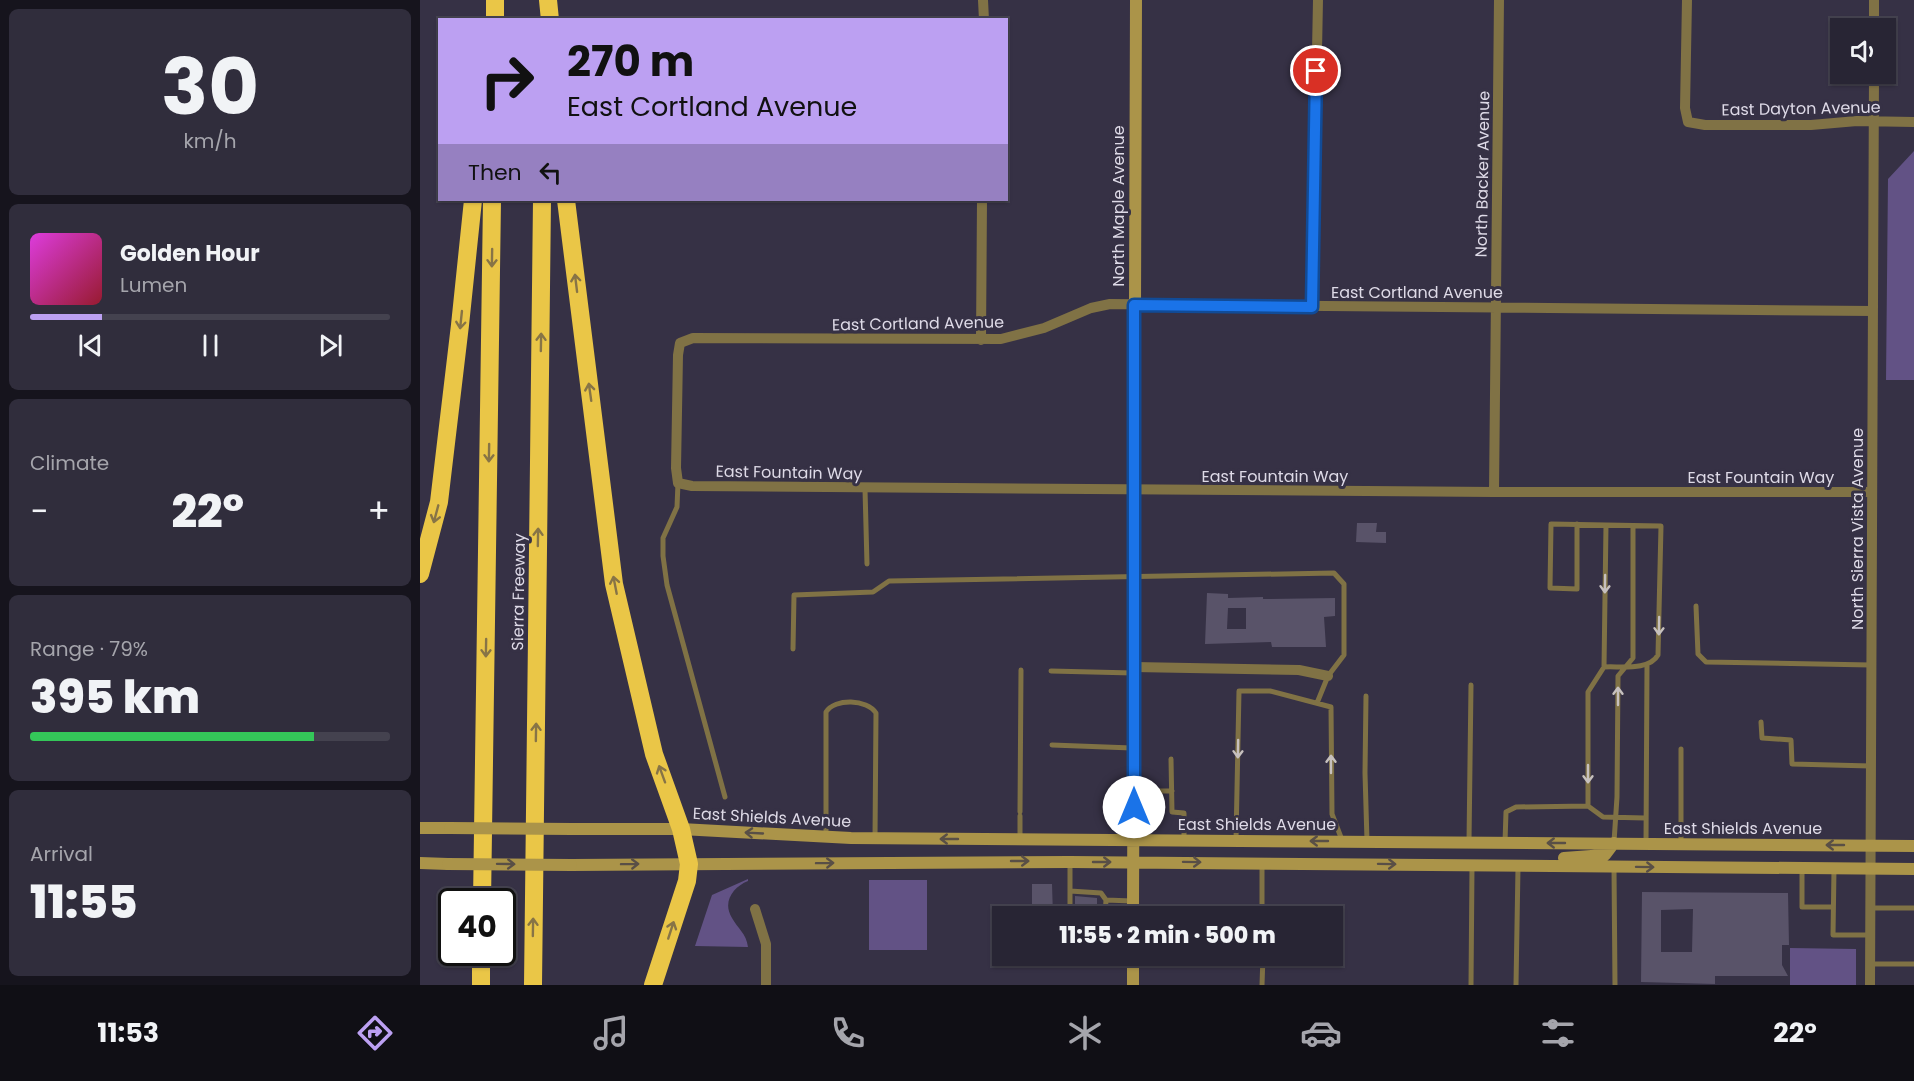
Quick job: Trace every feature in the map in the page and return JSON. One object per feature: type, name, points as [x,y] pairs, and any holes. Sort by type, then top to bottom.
[{"type":"highway","points":[[495,0],[495,18]]},
{"type":"highway","points":[[544,18],[547,0]]},
{"type":"highway","points":[[547,0],[550,18]]},
{"type":"highway","points":[[420,574],[439,502],[473,201]]},
{"type":"highway","name":"Sierra Freeway","points":[[482,888],[492,201]]},
{"type":"highway","name":"Sierra Freeway","points":[[533,985],[542,201]]},
{"type":"highway","points":[[566,201],[614,584],[654,754],[681,830],[689,864],[687,881],[653,985]]},
{"type":"highway","points":[[481,966],[481,985]]},
{"type":"main road","name":"North Maple Avenue","points":[[1133,906],[1136,0]]},
{"type":"main road","name":"East Shields Avenue","points":[[420,828],[681,830],[875,838],[1914,846]]},
{"type":"main road","points":[[1518,865],[1522,860],[1536,858],[1605,855],[1614,843]]},
{"type":"main road","points":[[420,863],[572,865],[1070,861],[1914,869]]},
{"type":"main road","points":[[1133,966],[1133,985]]},
{"type":"street","points":[[983,0],[984,18]]},
{"type":"street","points":[[1312,307],[1318,0]]},
{"type":"street","name":"North Backer Avenue","points":[[1494,492],[1499,0]]},
{"type":"street","name":"East Dayton Avenue","points":[[1687,0],[1685,108],[1688,122],[1705,125],[1914,122]]},
{"type":"street","points":[[1874,0],[1874,18]]},
{"type":"street","name":"North Sierra Vista Avenue","points":[[1870,985],[1874,84]]},
{"type":"street","points":[[981,340],[982,201]]},
{"type":"street","name":"East Cortland Avenue","points":[[678,483],[676,468],[678,355],[680,343],[693,338],[981,340],[1024,334],[1091,308],[1110,304],[1873,311]]},
{"type":"street","name":"East Fountain Way","points":[[678,483],[692,486],[866,489],[1872,492]]},
{"type":"street","points":[[1134,670],[1299,670],[1328,676]]},
{"type":"street","points":[[755,909],[766,944],[766,985]]},
{"type":"lane","points":[[678,483],[677,507],[663,538],[667,585],[725,797]]},
{"type":"lane","points":[[866,489],[867,564]]},
{"type":"lane","points":[[1577,524],[1577,589],[1550,588],[1551,524],[1577,524],[1633,526],[1661,526],[1658,655],[1655,661],[1647,665],[1604,667]]},
{"type":"lane","points":[[1588,806],[1588,692],[1604,667],[1606,525]]},
{"type":"lane","points":[[1614,843],[1617,817],[1618,676],[1633,658],[1633,526]]},
{"type":"lane","points":[[793,649],[794,595],[873,592],[889,581],[1334,573],[1344,584],[1344,655],[1328,676],[1317,703]]},
{"type":"lane","points":[[1696,606],[1698,654],[1706,662],[1871,665]]},
{"type":"lane","points":[[1646,844],[1647,665]]},
{"type":"lane","points":[[1020,839],[1021,670]]},
{"type":"lane","points":[[1052,671],[1134,670]]},
{"type":"lane","points":[[1469,842],[1471,685]]},
{"type":"lane","points":[[1236,840],[1239,691],[1270,691],[1331,707],[1332,814],[1343,841]]},
{"type":"lane","points":[[1366,696],[1367,842]]},
{"type":"lane","points":[[826,837],[826,712],[830,706],[838,704],[865,704],[872,707],[876,713],[875,838]]},
{"type":"lane","points":[[1761,722],[1761,738],[1791,740],[1792,764],[1871,766]]},
{"type":"lane","points":[[1052,745],[1134,748]]},
{"type":"lane","points":[[1681,844],[1682,749]]},
{"type":"lane","points":[[1171,759],[1172,813],[1184,813],[1184,840]]},
{"type":"lane","points":[[1134,791],[1172,791]]},
{"type":"lane","points":[[1505,842],[1506,812],[1516,807],[1588,806],[1603,817],[1646,818]]},
{"type":"lane","points":[[1070,861],[1070,906]]},
{"type":"lane","points":[[1262,863],[1262,906]]},
{"type":"lane","points":[[1471,985],[1472,865]]},
{"type":"lane","points":[[1516,985],[1518,865]]},
{"type":"lane","points":[[1614,866],[1615,985]]},
{"type":"lane","points":[[1802,868],[1802,907],[1833,907]]},
{"type":"lane","points":[[1834,868],[1833,935],[1870,935]]},
{"type":"lane","points":[[1070,891],[1097,891],[1106,900],[1133,901]]},
{"type":"lane","points":[[1106,900],[1106,906]]},
{"type":"lane","points":[[1870,908],[1914,908]]},
{"type":"lane","points":[[1870,964],[1914,964]]},
{"type":"lane","points":[[1263,966],[1263,985]]},
{"type":"shaded area","points":[[1914,151],[1914,380],[1886,380],[1888,179]]},
{"type":"shaded area","points":[[748,879],[734,891],[728,906],[748,947],[695,946],[712,895]]},
{"type":"shaded area","points":[[869,880],[927,880],[927,950],[869,950]]},
{"type":"shaded area","points":[[1790,948],[1856,949],[1856,985],[1790,985]]},
{"type":"building","points":[[1357,523],[1377,523],[1376,532],[1386,532],[1386,543],[1356,542]]},
{"type":"building","points":[[1207,593],[1228,594],[1228,598],[1335,598],[1335,616],[1324,617],[1326,647],[1272,647],[1271,642],[1205,644]],"holes":[[[1228,608],[1246,608],[1246,629],[1227,629]]]},
{"type":"building","points":[[1032,884],[1052,884],[1053,906],[1032,906]]},
{"type":"building","points":[[1642,892],[1788,893],[1789,945],[1782,945],[1782,965],[1788,976],[1715,976],[1715,984],[1641,982]],"holes":[[[1693,909],[1692,952],[1661,952],[1661,910]]]},
{"type":"building","points":[[1075,896],[1097,898],[1097,906],[1075,906]]},
{"type":"route","points":[[1134,807],[1134,305],[1312,307],[1316,71]]}]
